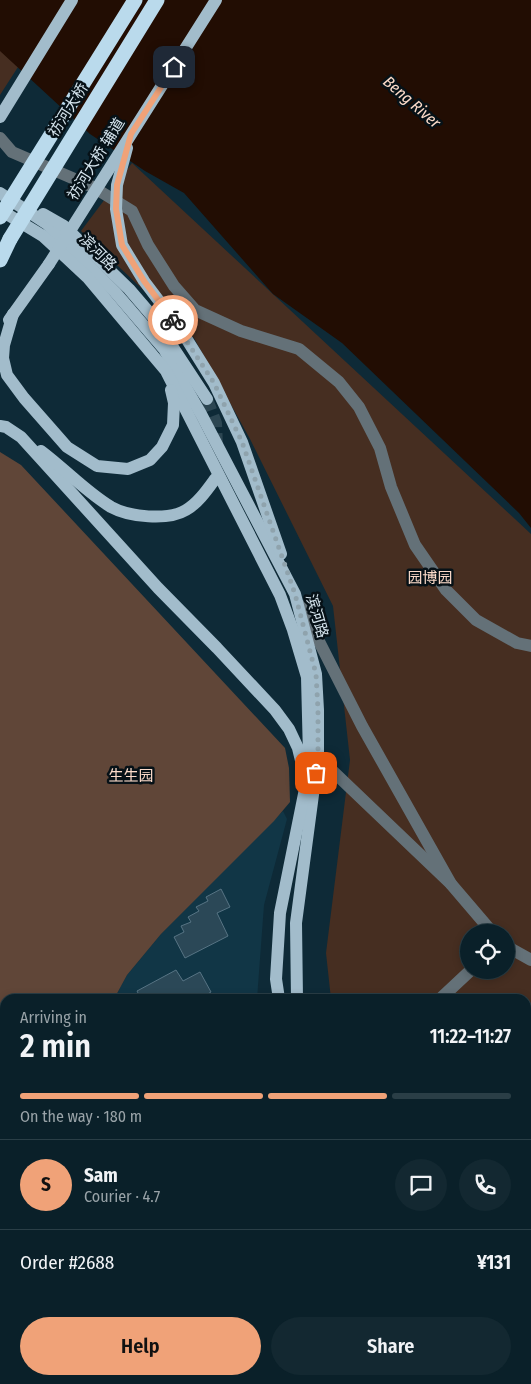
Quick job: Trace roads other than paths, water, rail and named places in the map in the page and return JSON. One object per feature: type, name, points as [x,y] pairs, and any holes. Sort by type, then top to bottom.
[{"type":"highway","name":"祊河大桥","points":[[0,217],[135,0]]},
{"type":"highway","name":"祊河大桥","points":[[10,238],[157,0]]},
{"type":"highway","points":[[0,254],[10,238]]},
{"type":"highway","points":[[0,260],[10,238]]},
{"type":"main road","points":[[0,117],[72,0]]},
{"type":"main road","name":"祊河大桥 辅道","points":[[0,332],[50,264],[216,0]]},
{"type":"main road","points":[[0,101],[19,85]]},
{"type":"main road","points":[[131,134],[117,185],[116,209],[122,245],[144,281],[181,330],[214,383],[242,442],[295,594]]},
{"type":"main road","name":"滨河路","points":[[0,193],[54,230],[115,292],[164,349],[201,414],[295,594],[316,674],[318,710],[318,757],[296,923],[297,994]]},
{"type":"main road","points":[[20,206],[49,216],[64,226],[129,289],[153,317],[207,399]]},
{"type":"main road","name":"滨河路","points":[[0,210],[43,236],[87,277],[166,371],[280,595],[293,630],[307,677],[309,756],[305,789],[280,913],[276,979],[278,994]]},
{"type":"main road","points":[[13,314],[4,345],[3,358],[7,375],[24,398],[67,447],[97,466],[128,469],[150,460],[162,447],[173,425],[174,402],[166,371]]},
{"type":"main road","points":[[0,426],[6,427],[56,462],[85,488],[112,508],[144,516],[170,515],[186,510],[200,499],[215,479]]},
{"type":"main road","points":[[21,437],[158,588],[275,710],[289,729],[298,748],[303,765],[305,789]]},
{"type":"lane","points":[[0,138],[12,152],[93,187],[132,211],[148,245],[174,286],[195,310],[241,330],[299,350],[339,382],[359,407],[380,448],[391,487],[415,545],[446,590],[476,620],[517,642],[531,646]]},
{"type":"lane","points":[[295,594],[362,726],[451,884]]},
{"type":"lane","points":[[318,757],[451,884],[485,924]]},
{"type":"lane","points":[[515,951],[531,960]]},
{"type":"lane","points":[[445,994],[461,979]]},
{"type":"water","name":"Beng River","points":[[0,0],[531,0],[531,528],[519,513],[342,343],[273,294],[184,193],[145,171],[90,134],[0,51]]},
{"type":"tunnel","points":[[207,399],[216,423],[217,447]]},
{"type":"park label","name":"园博园","points":[[430,578]]},
{"type":"park label","name":"生生园","points":[[131,776]]}]
